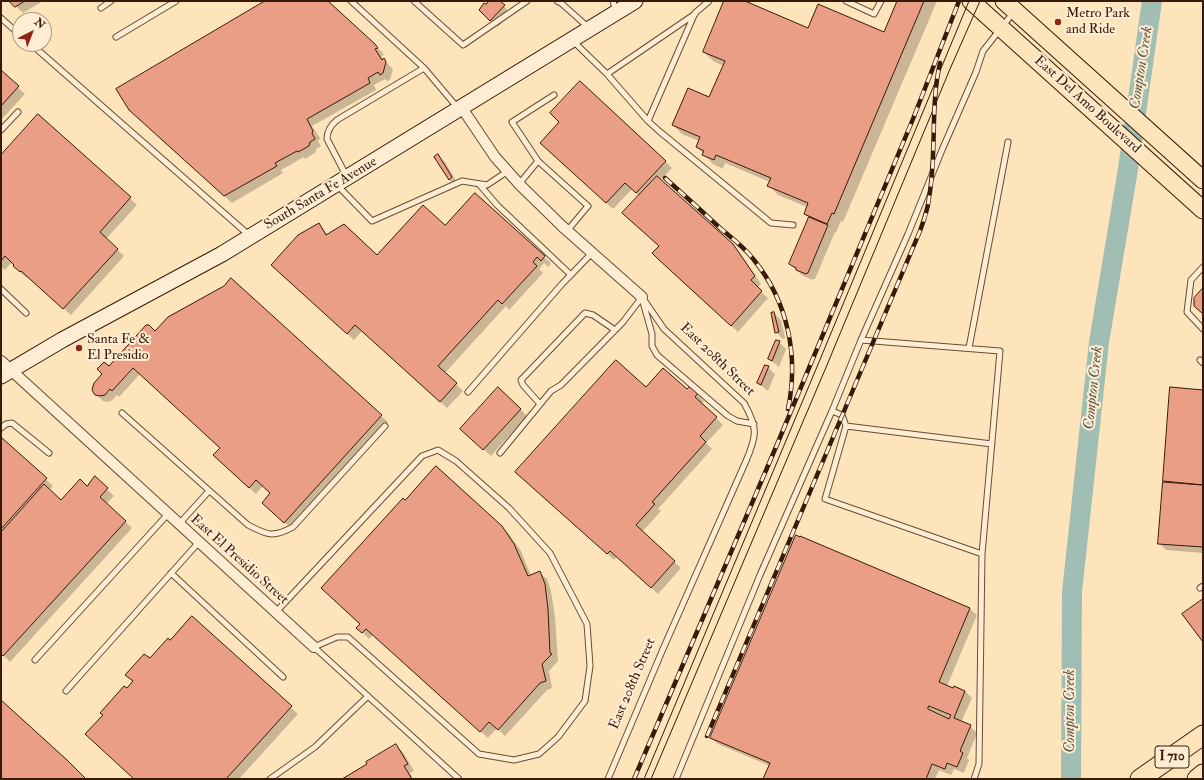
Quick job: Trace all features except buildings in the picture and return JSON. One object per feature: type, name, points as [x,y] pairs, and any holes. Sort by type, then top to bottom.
[{"type":"highway","name":"I 710","points":[[1140,779],[1203,735]]},
{"type":"highway","name":"I 710","points":[[1197,779],[1203,774]]},
{"type":"main road","name":"South Santa Fe Avenue","points":[[4,369],[62,340],[222,254],[590,29],[614,7],[635,1]]},
{"type":"main road","name":"East Del Amo Boulevard","points":[[971,1],[1203,210]]},
{"type":"main road","name":"East Del Amo Boulevard","points":[[1009,6],[1203,180]]},
{"type":"street","name":"East 208th Street","points":[[461,108],[495,157],[519,184],[567,231],[642,298]]},
{"type":"street","name":"East El Presidio Street","points":[[4,369],[168,514],[314,647]]},
{"type":"lane","points":[[101,8],[111,1]]},
{"type":"lane","points":[[116,37],[176,1]]},
{"type":"lane","points":[[352,1],[424,68],[461,108]]},
{"type":"lane","points":[[414,1],[463,45],[528,1]]},
{"type":"lane","points":[[557,1],[590,29]]},
{"type":"lane","points":[[607,74],[695,13],[709,1]]},
{"type":"lane","points":[[846,1],[874,14],[881,1]]},
{"type":"lane","points":[[676,779],[760,575],[908,234],[976,72],[983,51],[1000,27],[1009,6]]},
{"type":"lane","points":[[648,121],[695,13]]},
{"type":"lane","points":[[1,18],[12,28]]},
{"type":"lane","points":[[572,40],[607,74],[648,121],[659,131],[771,223],[793,225]]},
{"type":"lane","points":[[40,52],[251,236]]},
{"type":"lane","points":[[424,68],[337,120],[327,133],[327,139],[342,181],[372,221],[462,181],[487,185],[508,171]]},
{"type":"lane","points":[[554,95],[512,122],[538,162],[588,206],[567,231]]},
{"type":"lane","points":[[1,130],[18,112]]},
{"type":"lane","points":[[970,348],[1008,142]]},
{"type":"lane","points":[[519,184],[538,162]]},
{"type":"lane","points":[[479,184],[497,205],[571,275]]},
{"type":"lane","points":[[468,392],[592,253]]},
{"type":"lane","points":[[1203,267],[1191,280],[1187,312],[1203,328]]},
{"type":"lane","points":[[1,290],[26,313]]},
{"type":"lane","points":[[500,453],[551,391],[562,385],[623,322],[642,298]]},
{"type":"lane","points":[[642,298],[652,334],[652,346],[657,355],[728,416],[737,421],[754,424]]},
{"type":"lane","name":"East 208th Street","points":[[608,779],[663,649],[754,443],[754,424],[751,415],[744,404],[664,329],[642,298]]},
{"type":"lane","points":[[540,404],[523,385],[521,380],[585,313],[593,315],[615,330]]},
{"type":"lane","points":[[861,340],[1000,351],[982,554],[979,764],[974,779]]},
{"type":"lane","points":[[832,411],[842,415],[846,426],[825,499],[982,554]]},
{"type":"lane","points":[[122,413],[248,525],[265,534],[282,533],[293,527],[385,426]]},
{"type":"lane","points":[[1,428],[6,424],[12,423],[49,453]]},
{"type":"lane","points":[[846,426],[992,444]]},
{"type":"lane","points":[[276,612],[422,456],[438,450],[456,461],[509,508],[550,553],[587,624],[590,666],[584,701],[558,738],[539,754],[514,760],[479,754],[348,637],[337,637],[314,647]]},
{"type":"lane","points":[[179,524],[209,491]]},
{"type":"lane","points":[[35,660],[168,514]]},
{"type":"lane","points":[[66,691],[199,542]]},
{"type":"lane","points":[[171,574],[283,677]]},
{"type":"lane","name":"East El Presidio Street","points":[[314,647],[459,779]]},
{"type":"lane","points":[[270,779],[316,747],[368,696]]},
{"type":"waterway","name":"Compton Creek","points":[[1071,779],[1072,592],[1099,342],[1128,169],[1152,1]]},
{"type":"tram line","points":[[644,779],[969,1]]},
{"type":"tram line","points":[[651,779],[980,1]]},
{"type":"railway","points":[[634,779],[776,447],[913,119],[959,1]]},
{"type":"railway","points":[[707,736],[923,223],[928,206],[933,164],[935,96],[940,63]]},
{"type":"railway","points":[[665,178],[739,244],[766,276],[783,312],[788,330],[792,369],[788,409]]},
{"type":"place","name":"Metro Park and Ride","points":[[1058,22]]},
{"type":"place","name":"Santa Fe & El Presidio","points":[[79,348]]}]
